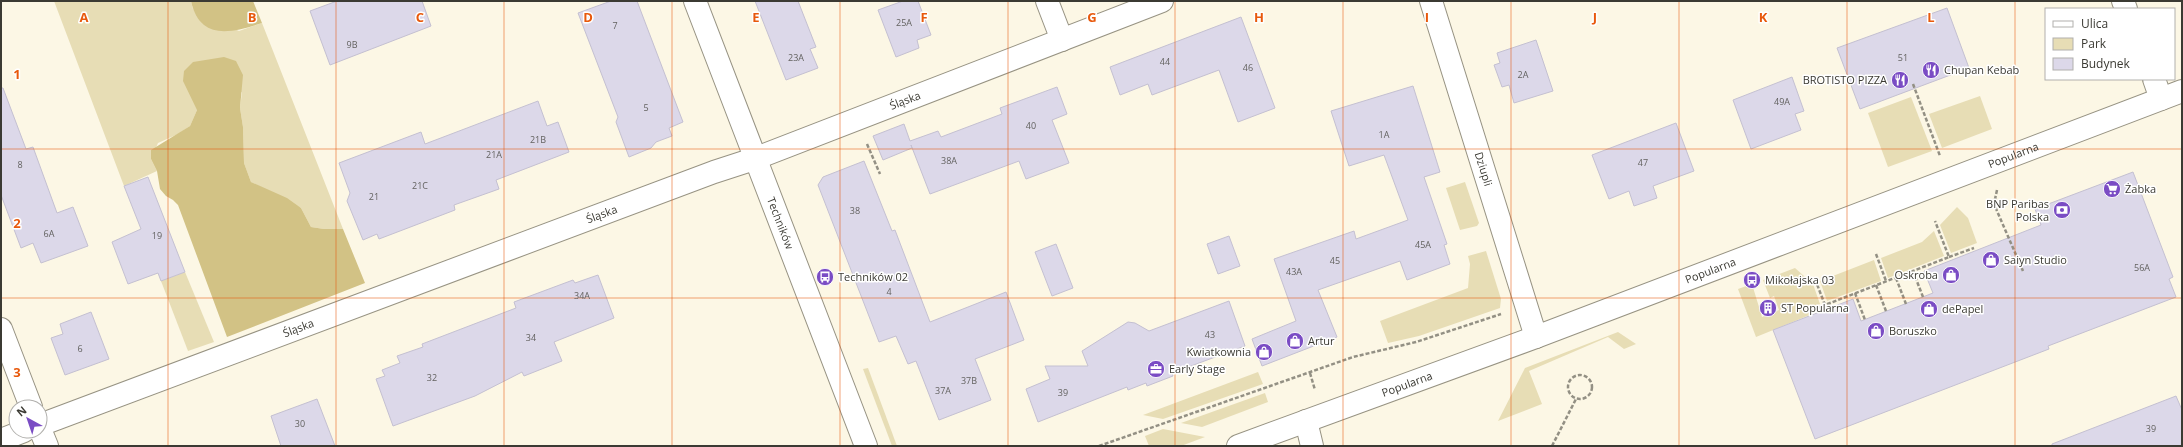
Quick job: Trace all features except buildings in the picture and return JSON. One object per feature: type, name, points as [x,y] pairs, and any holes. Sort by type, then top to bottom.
[{"type":"street","name":"Techników","points":[[695,1],[754,159],[866,446]]},
{"type":"street","points":[[1047,1],[1062,40]]},
{"type":"street","name":"Śląska","points":[[48,422],[714,172],[754,159],[1162,1]]},
{"type":"street","name":"Dziupli","points":[[1431,1],[1536,337]]},
{"type":"street","points":[[2154,80],[2161,99]]},
{"type":"street","name":"Popularna","points":[[1238,446],[1536,337],[2182,92]]},
{"type":"street","points":[[1,329],[29,399]]},
{"type":"street","points":[[1306,421],[1312,446]]},
{"type":"path","points":[[1913,84],[1940,156]]},
{"type":"path","points":[[873,157],[880,174]]},
{"type":"path","points":[[1999,187],[1995,194],[1994,204],[2022,271]]},
{"type":"path","points":[[1935,221],[1949,257]]},
{"type":"path","points":[[1813,310],[1974,248]]},
{"type":"path","points":[[1876,254],[1886,281]]},
{"type":"path","points":[[1913,271],[1923,297]]},
{"type":"path","points":[[1896,278],[1906,304]]},
{"type":"path","points":[[1815,279],[1825,305]]},
{"type":"path","points":[[1876,285],[1886,311]]},
{"type":"path","points":[[1855,293],[1865,320]]},
{"type":"path","points":[[1099,446],[1353,357],[1416,342],[1527,307]]},
{"type":"path","points":[[1576,375],[1585,376],[1590,381],[1592,389],[1584,399],[1576,399],[1569,394],[1568,383],[1576,375]]},
{"type":"path","points":[[1552,446],[1576,399]]},
{"type":"green space","points":[[54,1],[191,1],[193,9],[239,31],[262,23],[343,229],[311,227],[301,208],[251,182],[244,163],[243,127],[240,108],[242,92],[197,110],[190,126],[178,134],[158,143],[151,159],[157,171],[124,186]]},
{"type":"green space","points":[[1980,96],[1992,129],[1942,148],[1929,114]]},
{"type":"green space","points":[[1911,97],[1932,151],[1888,167],[1868,113]]},
{"type":"green space","points":[[1465,182],[1479,223],[1477,226],[1460,230],[1446,188]]},
{"type":"green space","points":[[1957,207],[1968,218],[1977,243],[1951,253],[1940,225]]},
{"type":"green space","points":[[1934,231],[1944,256],[1888,278],[1881,258],[1922,242]]},
{"type":"green space","points":[[1486,251],[1501,299],[1500,308],[1419,336],[1388,343],[1380,321],[1468,288],[1470,264],[1468,256]]},
{"type":"green space","points":[[1874,260],[1881,281],[1827,301],[1820,281]]},
{"type":"green space","points":[[1795,268],[1813,284],[1820,304],[1810,308],[1812,314],[1756,337],[1738,289],[1752,284],[1762,317],[1779,310],[1774,296],[1770,298],[1763,280]]},
{"type":"green space","points":[[185,272],[214,342],[188,351],[161,281]]},
{"type":"green space","points":[[1618,332],[1636,344],[1624,349],[1608,337],[1529,371],[1542,404],[1498,421],[1525,368]]},
{"type":"green space","points":[[868,368],[897,446],[892,446],[863,369]]},
{"type":"green space","points":[[1258,372],[1263,384],[1163,419],[1143,415]]},
{"type":"green space","points":[[1265,393],[1268,402],[1202,427],[1181,423]]},
{"type":"green space","points":[[1163,429],[1205,437],[1181,446],[1149,446],[1145,436]]},
{"type":"shaded area","points":[[191,1],[253,1],[262,23],[228,31],[218,31],[209,28],[202,23],[195,14]]},
{"type":"shaded area","points":[[224,57],[236,61],[243,75],[240,108],[243,127],[244,163],[251,182],[287,198],[301,208],[311,227],[343,229],[365,283],[227,337],[178,205],[166,196],[160,189],[157,171],[151,159],[151,150],[190,126],[197,110],[183,81],[184,71],[193,62]]},
{"type":"place","name":"Chupan Kebab","points":[[1931,70]]},
{"type":"place","name":"BROTISTO PIZZA","points":[[1900,80]]},
{"type":"place","name":"Żabka","points":[[2112,189]]},
{"type":"place","name":"BNP Paribas Polska","points":[[2062,210]]},
{"type":"place","name":"Saiyn Studio","points":[[1991,260]]},
{"type":"place","name":"Oskroba","points":[[1951,275]]},
{"type":"place","name":"Techników 02","points":[[825,277]]},
{"type":"place","name":"Mikołajska 03","points":[[1752,280]]},
{"type":"place","name":"ST Popularna","points":[[1768,308]]},
{"type":"place","name":"dePapel","points":[[1929,309]]},
{"type":"place","name":"Boruszko","points":[[1876,331]]},
{"type":"place","name":"Artur","points":[[1295,341]]},
{"type":"place","name":"Kwiatkownia","points":[[1264,352]]},
{"type":"place","name":"Early Stage","points":[[1156,369]]}]
